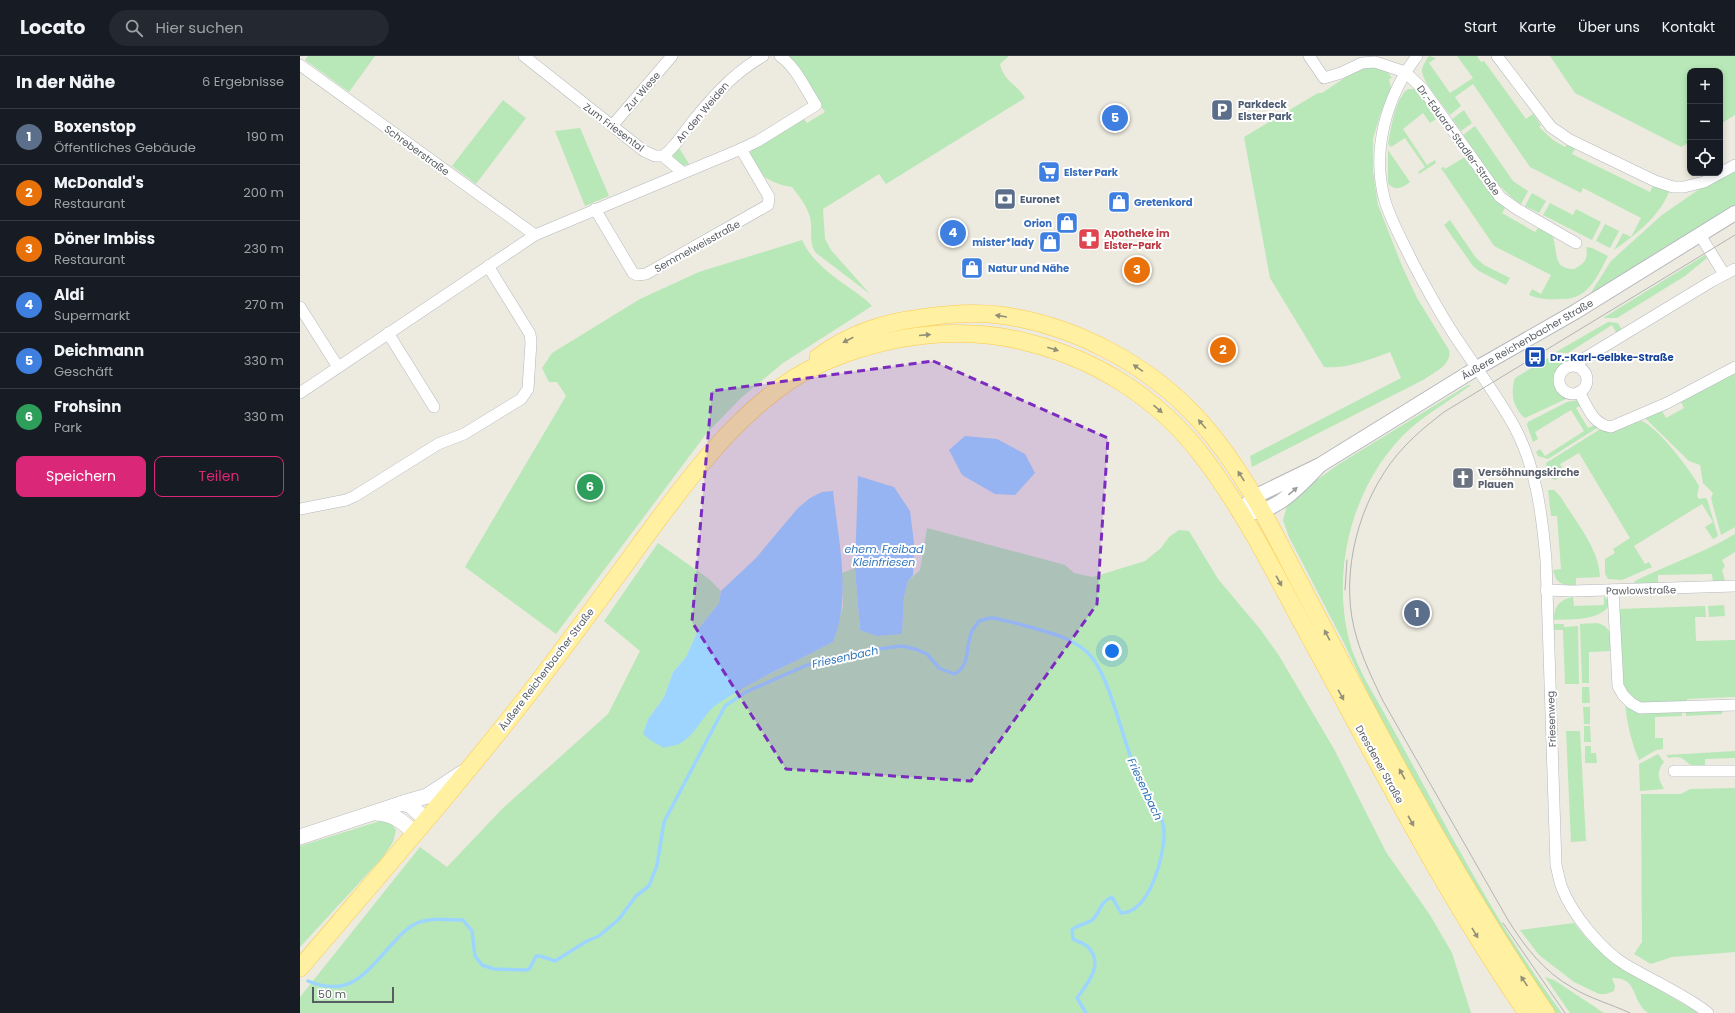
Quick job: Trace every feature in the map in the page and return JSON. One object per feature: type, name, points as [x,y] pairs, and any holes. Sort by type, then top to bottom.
[{"type":"main road","name":"Äußere Reichenbacher Straße","points":[[300,968],[426,820],[547,670],[689,479],[736,426],[761,403],[798,376],[810,363],[828,350],[869,330],[913,319],[941,315],[972,314],[999,315],[1032,322],[1073,335],[1118,355],[1158,382],[1188,409],[1212,436],[1258,504],[1379,733],[1445,850],[1507,955],[1546,1013]]},
{"type":"main road","name":"Äußere Reichenbacher Straße","points":[[798,376],[856,351],[887,342],[919,336],[948,334],[1009,337],[1049,348],[1100,369],[1150,401],[1189,440],[1219,479],[1239,512]]},
{"type":"main road","name":"Dresdener Straße","points":[[1239,512],[1438,871],[1496,969],[1527,1013]]},
{"type":"main road","points":[[300,836],[426,796],[466,770]]},
{"type":"main road","points":[[403,804],[411,806],[426,820]]},
{"type":"main road","points":[[376,813],[387,813],[397,817],[415,833]]},
{"type":"street","name":"Zum Friesental","points":[[524,56],[644,151],[655,156],[663,156],[682,172]]},
{"type":"street","name":"Zur Wiese","points":[[612,126],[672,56]]},
{"type":"street","name":"An den Weiden","points":[[663,156],[670,151],[678,139],[723,86],[738,72],[763,56]]},
{"type":"street","points":[[300,392],[535,235],[682,172],[741,149],[758,141],[816,105],[786,60],[780,56]]},
{"type":"street","points":[[1309,56],[1324,78],[1341,73],[1362,62],[1375,62],[1405,72]]},
{"type":"street","name":"Friesenweg","points":[[1417,56],[1405,72],[1393,96],[1380,148],[1380,170],[1385,201],[1417,270],[1459,342],[1514,426],[1536,487],[1543,529],[1556,865],[1562,889],[1572,908],[1584,924],[1601,944],[1624,964],[1708,1013]]},
{"type":"street","points":[[1497,56],[1551,127],[1570,140],[1655,181],[1674,187],[1684,187],[1704,182],[1735,165]]},
{"type":"street","name":"Schreberstraße","points":[[300,65],[535,235]]},
{"type":"street","name":"Dr.-Eduard-Stadler-Straße","points":[[1405,72],[1423,89],[1500,197],[1517,209],[1576,243]]},
{"type":"street","name":"Semmelweisstraße","points":[[596,209],[634,273],[637,275],[646,274],[768,205],[770,197],[741,149]]},
{"type":"street","name":"Äußere Reichenbacher Straße","points":[[1239,512],[1254,513],[1258,504],[1284,498],[1320,465],[1477,368],[1586,306],[1735,214]]},
{"type":"street","points":[[1700,235],[1724,274]]},
{"type":"street","points":[[300,509],[346,500],[355,496],[438,444],[464,434],[522,398],[528,389],[531,342],[530,334],[488,266]]},
{"type":"street","points":[[1577,366],[1580,361],[1724,274],[1735,269]]},
{"type":"street","points":[[300,307],[338,367]]},
{"type":"street","points":[[388,333],[434,407]]},
{"type":"street","points":[[1577,366],[1582,369],[1587,378],[1584,388],[1579,392],[1574,394],[1564,391],[1559,381],[1559,376],[1566,367],[1577,366]]},
{"type":"street","points":[[1579,392],[1595,420],[1603,426],[1611,427],[1666,403],[1735,367]]},
{"type":"street","name":"Pawlowstraße","points":[[1546,590],[1613,590],[1735,586]]},
{"type":"street","points":[[1613,590],[1616,678],[1623,695],[1631,703],[1640,708],[1735,705]]},
{"type":"street","points":[[1674,771],[1735,770]]},
{"type":"highlighted area","points":[[933,361],[1108,438],[1097,604],[971,781],[786,769],[692,622],[712,391]]},
{"type":"green space","points":[[308,56],[375,56],[349,92],[305,60]]},
{"type":"green space","points":[[786,56],[1009,56],[1000,64],[1002,70],[1007,79],[1022,93],[1025,98],[886,184],[879,174],[823,209],[825,239],[831,250],[870,294],[816,253],[811,240],[810,217],[800,198],[792,187],[785,186],[765,177],[755,167],[752,160],[750,153],[755,147],[804,119],[807,123],[825,112]]},
{"type":"green space","points":[[1429,56],[1436,58],[1429,63],[1450,93],[1473,78],[1457,56],[1477,56],[1481,62],[1484,61],[1526,119],[1533,114],[1541,125],[1539,127],[1553,140],[1565,147],[1568,144],[1576,147],[1572,154],[1650,192],[1653,186],[1669,192],[1665,201],[1646,225],[1630,238],[1614,250],[1623,233],[1631,237],[1641,218],[1583,188],[1581,193],[1530,167],[1473,84],[1455,97],[1461,106],[1450,115],[1425,81],[1422,71],[1425,61]]},
{"type":"green space","points":[[1550,56],[1735,56],[1735,115],[1723,122],[1723,68],[1687,68],[1687,144],[1681,147],[1575,93]]},
{"type":"green space","points":[[1369,67],[1386,70],[1392,78],[1389,79],[1391,88],[1380,115],[1373,139],[1373,172],[1378,205],[1402,266],[1417,298],[1449,350],[1448,360],[1446,364],[1425,379],[1252,467],[1250,456],[1401,378],[1390,352],[1366,361],[1341,367],[1324,367],[1270,278],[1244,137],[1318,93],[1322,93],[1350,74]]},
{"type":"green space","points":[[1408,89],[1416,89],[1439,117],[1430,123],[1423,113],[1403,129],[1427,165],[1435,160],[1436,163],[1419,174],[1418,172],[1425,167],[1405,138],[1391,147],[1388,144],[1397,106],[1400,99]]},
{"type":"green space","points":[[503,100],[526,118],[476,184],[452,166]]},
{"type":"green space","points":[[1464,110],[1472,123],[1461,131],[1452,119]]},
{"type":"green space","points":[[1475,126],[1513,181],[1528,191],[1521,204],[1504,190],[1496,181],[1463,135]]},
{"type":"green space","points":[[580,128],[609,196],[585,206],[555,131]]},
{"type":"green space","points":[[678,146],[689,164],[682,166],[675,160],[673,150]]},
{"type":"green space","points":[[1388,150],[1410,182],[1399,188],[1393,187],[1388,183]]},
{"type":"green space","points":[[1465,157],[1492,195],[1505,208],[1502,213],[1535,232],[1539,227],[1553,237],[1557,259],[1562,266],[1574,269],[1581,265],[1585,261],[1587,255],[1586,247],[1592,248],[1608,256],[1599,274],[1586,290],[1575,297],[1567,299],[1544,299],[1529,295],[1532,289],[1541,294],[1551,275],[1494,246],[1441,168],[1444,167],[1445,169]]},
{"type":"green space","points":[[1735,169],[1735,205],[1590,294],[1611,261],[1662,215],[1698,190]]},
{"type":"green space","points":[[1532,193],[1546,201],[1539,213],[1525,206]]},
{"type":"green space","points":[[1550,203],[1573,215],[1576,209],[1601,222],[1592,240],[1543,215]]},
{"type":"green space","points":[[1450,220],[1476,258],[1484,265],[1510,278],[1506,285],[1479,271],[1473,266],[1444,225]]},
{"type":"green space","points":[[1605,224],[1619,231],[1610,248],[1596,241]]},
{"type":"green space","points":[[802,240],[807,250],[821,266],[872,306],[783,363],[741,398],[706,434],[556,634],[465,567],[566,396],[557,382],[549,382],[542,368],[552,353],[640,299],[699,272]]},
{"type":"green space","points":[[1705,255],[1707,258],[1685,276],[1617,318],[1603,318]]},
{"type":"green space","points":[[1608,322],[1618,323],[1622,330],[1617,334],[1612,325],[1568,353],[1556,352]]},
{"type":"green space","points":[[1553,355],[1566,356],[1570,362],[1560,370],[1555,381],[1559,390],[1568,398],[1525,418],[1515,405],[1513,389],[1515,378]]},
{"type":"green space","points":[[1735,371],[1735,527],[1721,535],[1711,498],[1713,493],[1703,483],[1700,465],[1689,461],[1646,419],[1646,417],[1662,411],[1666,418],[1684,408],[1680,400]]},
{"type":"green space","points":[[1468,385],[1471,385],[1412,427],[1391,449],[1374,474],[1360,501],[1350,530],[1345,560],[1343,591],[1345,621],[1352,650],[1364,677],[1459,850],[1508,933],[1534,974],[1562,1013],[1554,1013],[1478,896],[1375,708],[1344,643],[1289,537],[1283,520],[1288,503],[1296,495],[1339,464]]},
{"type":"green space","points":[[1578,400],[1583,404],[1576,408],[1588,428],[1597,424],[1600,426],[1548,459],[1538,456],[1536,452],[1540,449],[1545,456],[1584,431],[1571,410],[1535,432],[1538,439],[1533,442],[1527,425],[1528,422],[1567,402]]},
{"type":"green space","points":[[1642,421],[1649,425],[1665,440],[1694,478],[1699,486],[1697,496],[1699,499],[1707,499],[1718,536],[1713,539],[1705,527],[1713,522],[1702,504],[1634,546],[1645,564],[1649,562],[1652,567],[1622,580],[1608,579],[1605,574],[1605,559],[1615,553],[1613,549],[1630,538],[1579,453],[1560,464],[1566,474],[1555,480],[1547,476],[1546,463],[1602,428]]},
{"type":"green space","points":[[1548,490],[1554,490],[1560,496],[1591,545],[1599,566],[1600,577],[1576,578],[1576,585],[1571,585],[1561,583],[1554,575],[1553,570],[1561,569],[1557,516],[1551,516]]},
{"type":"green space","points":[[927,528],[1065,565],[1074,573],[1093,577],[1145,561],[1161,548],[1169,537],[1179,530],[1189,531],[1218,579],[1260,629],[1278,654],[1334,749],[1386,852],[1430,915],[1452,953],[1471,1013],[300,1013],[300,997],[420,847],[447,867],[502,809],[608,714],[640,651],[604,621],[658,543],[709,579],[721,591],[719,603],[699,628],[686,657],[673,672],[664,697],[648,719],[644,734],[692,732],[709,710],[738,690],[833,642],[843,606],[842,573],[855,568],[860,630],[902,634],[904,597],[908,581],[920,570]]},
{"type":"green space","points":[[1735,534],[1735,552],[1722,560],[1725,566],[1722,570],[1725,581],[1713,583],[1712,574],[1658,575],[1658,585],[1634,583],[1635,581],[1711,547]]},
{"type":"green space","points":[[1604,596],[1611,604],[1600,614],[1586,618],[1554,620],[1555,610],[1561,602],[1565,600],[1573,597],[1574,606],[1604,605]]},
{"type":"green space","points":[[1724,605],[1725,616],[1709,617],[1708,606]]},
{"type":"green space","points":[[1705,606],[1706,617],[1695,617],[1696,641],[1735,640],[1735,697],[1687,699],[1687,704],[1640,703],[1623,690],[1617,609]]},
{"type":"green space","points":[[1597,623],[1606,627],[1610,633],[1612,651],[1589,652],[1589,683],[1582,683],[1580,624]]},
{"type":"green space","points":[[1554,624],[1564,624],[1564,627],[1578,626],[1579,684],[1565,684],[1563,630],[1554,630]]},
{"type":"green space","points":[[1582,687],[1589,687],[1590,703],[1582,703]]},
{"type":"green space","points":[[1625,703],[1682,709],[1682,716],[1655,717],[1655,738],[1663,738],[1663,749],[1656,750],[1639,760],[1630,732]]},
{"type":"green space","points":[[1583,707],[1590,707],[1590,724],[1584,724]]},
{"type":"green space","points":[[1722,708],[1722,714],[1686,716],[1685,709]]},
{"type":"green space","points":[[1584,726],[1590,726],[1591,742],[1584,742]]},
{"type":"green space","points":[[1566,731],[1580,731],[1586,841],[1571,842]]},
{"type":"green space","points":[[1585,746],[1591,746],[1591,753],[1596,753],[1597,763],[1585,763]]},
{"type":"green space","points":[[1735,751],[1735,758],[1705,759],[1705,766],[1690,765],[1679,757],[1669,758],[1666,755]]},
{"type":"green space","points":[[1658,754],[1664,762],[1661,766],[1659,776],[1660,782],[1664,789],[1640,791],[1639,764]]},
{"type":"green space","points":[[1735,788],[1735,952],[1672,957],[1651,964],[1634,954],[1642,942],[1641,794],[1681,794],[1690,789]]},
{"type":"green space","points":[[380,821],[390,822],[396,830],[393,842],[383,857],[300,947],[300,846]]},
{"type":"green space","points":[[1574,923],[1588,940],[1628,972],[1699,1013],[1648,1013],[1642,1008],[1631,985],[1621,979],[1612,978],[1615,986],[1614,991],[1606,994],[1599,994],[1574,982],[1539,955],[1520,930]]},
{"type":"green space","points":[[1545,977],[1554,980],[1604,1013],[1570,1013]]},
{"type":"water","points":[[965,436],[997,439],[1025,454],[1035,473],[1015,495],[995,494],[962,475],[949,450]]},
{"type":"water","name":"ehem. Freibad Kleinfriesen","points":[[858,476],[894,487],[910,511],[914,543],[913,575],[908,581],[904,597],[902,634],[877,636],[860,630],[855,568]]},
{"type":"water","points":[[833,491],[843,587],[839,624],[833,642],[761,678],[719,703],[708,712],[690,736],[679,744],[664,748],[650,740],[643,734],[648,719],[664,697],[673,672],[686,657],[699,628],[719,603],[721,591],[756,558],[798,508],[810,498],[822,492]]},
{"type":"waterway","name":"Friesenbach","points":[[308,981],[323,986],[336,987],[347,984],[366,972],[407,929],[422,921],[434,919],[463,920],[472,931],[475,956],[482,965],[494,969],[527,970],[530,968],[536,956],[555,961],[587,941],[599,936],[619,919],[636,896],[649,886],[657,865],[664,822],[725,706],[746,692],[807,665],[870,650],[902,646],[915,649],[927,654],[939,668],[954,674],[963,666],[972,631],[979,621],[991,618],[1038,629],[1062,637],[1083,648],[1088,653],[1096,663],[1103,677],[1140,780],[1157,809],[1163,824],[1164,841],[1162,854],[1154,881],[1148,893],[1140,903],[1131,910],[1121,913],[1112,897],[1103,904],[1097,915],[1092,920],[1077,926],[1072,930],[1073,939],[1088,947],[1093,954],[1095,961],[1089,981],[1077,998],[1086,1013]]},
{"type":"tram line","points":[[1630,1013],[1580,992],[1563,982],[1544,967],[1528,949],[1508,920],[1373,681],[1364,660],[1354,629],[1350,595],[1350,572],[1359,526],[1378,483],[1391,463],[1419,432],[1444,412],[1735,235]]},
{"type":"tram line","points":[[1345,590],[1347,560]]},
{"type":"tram line","points":[[1503,923],[1565,1013]]},
{"type":"place","name":"Parkdeck Elster Park","points":[[1222,110]]},
{"type":"place","name":"Deichmann","points":[[1115,118]]},
{"type":"place","name":"Elster Park","points":[[1049,172]]},
{"type":"place","name":"Euronet","points":[[1005,199]]},
{"type":"place","name":"Gretenkord","points":[[1119,202]]},
{"type":"place","name":"Orion","points":[[1067,223]]},
{"type":"place","name":"Aldi","points":[[953,233]]},
{"type":"place","name":"Apotheke im Elster-Park","points":[[1089,239]]},
{"type":"place","name":"mister*lady","points":[[1050,242]]},
{"type":"place","name":"Natur und Nähe","points":[[972,268]]},
{"type":"place","name":"Döner Imbiss","points":[[1137,270]]},
{"type":"place","name":"McDonald's","points":[[1223,350]]},
{"type":"place","name":"Dr.-Karl-Gelbke-Straße","points":[[1535,357]]},
{"type":"place","name":"Versöhnungskirche Plauen","points":[[1463,478]]},
{"type":"place","name":"Frohsinn","points":[[590,487]]},
{"type":"place","name":"Boxenstop","points":[[1417,613]]}]
